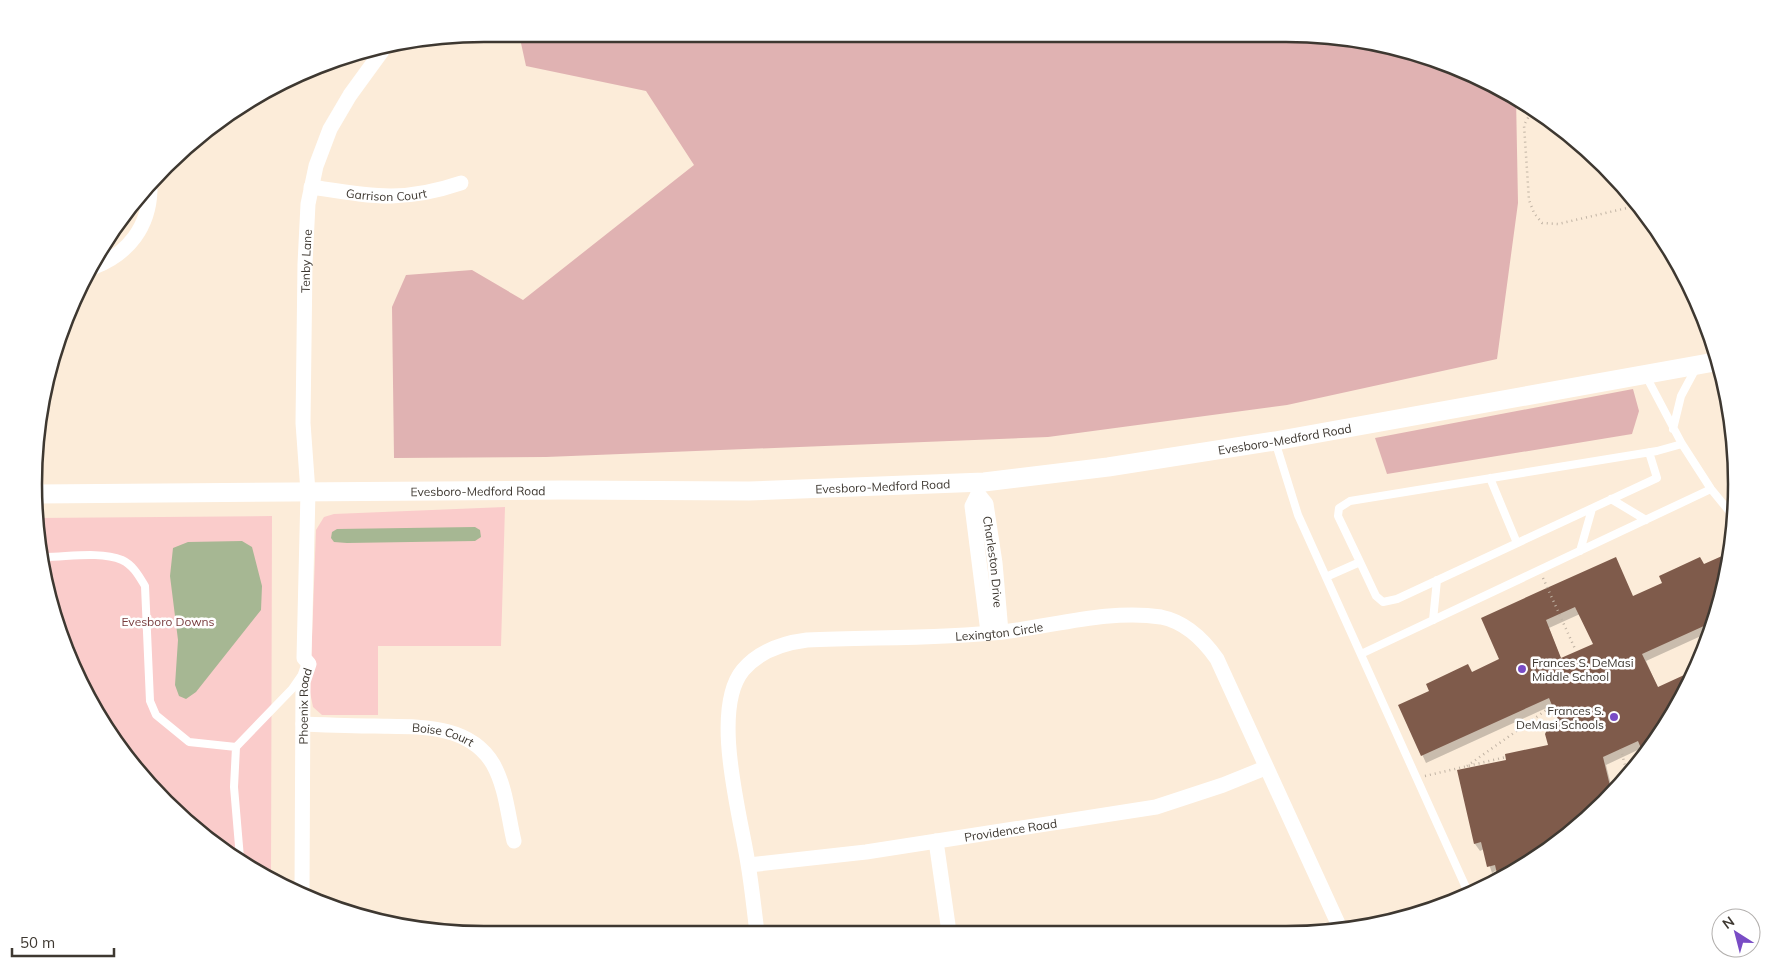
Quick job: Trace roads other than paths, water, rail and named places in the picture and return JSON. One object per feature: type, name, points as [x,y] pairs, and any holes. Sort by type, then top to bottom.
[{"type":"street","name":"Tenby Lane","points":[[308,492],[304,439],[305,264],[311,187],[316,166],[330,129],[350,95],[378,56]]},
{"type":"street","name":"Garrison Court","points":[[311,187],[366,195],[403,197],[434,192],[461,183]]},
{"type":"street","points":[[102,263],[118,255],[139,233],[146,220],[149,197]]},
{"type":"street","name":"Evesboro-Medford Road","points":[[42,494],[978,488],[1275,441],[1711,363]]},
{"type":"street","name":"Charleston Drive","points":[[978,488],[986,504],[995,563],[995,632]]},
{"type":"street","name":"Phoenix Road","points":[[302,886],[303,682],[309,664],[304,658],[308,492]]},
{"type":"street","name":"Lexington Circle","points":[[756,926],[749,865],[736,798],[728,738],[730,703],[734,686],[742,671],[755,659],[787,643],[807,640],[952,636],[1126,616],[1162,617],[1178,622],[1193,631],[1217,659],[1265,768],[1338,923]]},
{"type":"street","name":"Boise Court","points":[[303,724],[425,728],[458,735],[473,742],[485,752],[499,779],[514,841]]},
{"type":"street","name":"Providence Road","points":[[749,865],[847,855],[1156,807],[1223,785],[1265,768]]},
{"type":"street","points":[[936,841],[948,926]]},
{"type":"lane","points":[[1673,428],[1681,396],[1697,366]]},
{"type":"lane","points":[[1646,376],[1682,444],[1728,509]]},
{"type":"lane","points":[[1275,441],[1298,515],[1466,887]]},
{"type":"lane","points":[[1649,452],[1657,478],[1437,580],[1383,602],[1376,596],[1338,516],[1339,508],[1350,501],[1649,452],[1682,444]]},
{"type":"lane","points":[[1490,478],[1518,543]]},
{"type":"lane","points":[[1361,654],[1712,489]]},
{"type":"lane","points":[[1611,499],[1646,520]]},
{"type":"lane","points":[[1580,551],[1592,509]]},
{"type":"lane","points":[[49,557],[106,557],[123,560],[136,571],[145,586],[150,701],[156,716],[189,742],[236,747]]},
{"type":"lane","points":[[1326,577],[1360,562]]},
{"type":"lane","points":[[1434,620],[1437,580]]},
{"type":"lane","points":[[239,851],[234,786],[236,747],[292,689],[309,664]]},
{"type":"place","name":"Frances S. DeMasi Middle School","points":[[1522,669]]},
{"type":"place","name":"Frances S. DeMasi Schools","points":[[1614,717]]},
{"type":"park label","name":"Evesboro Downs","points":[[168,621]]}]
